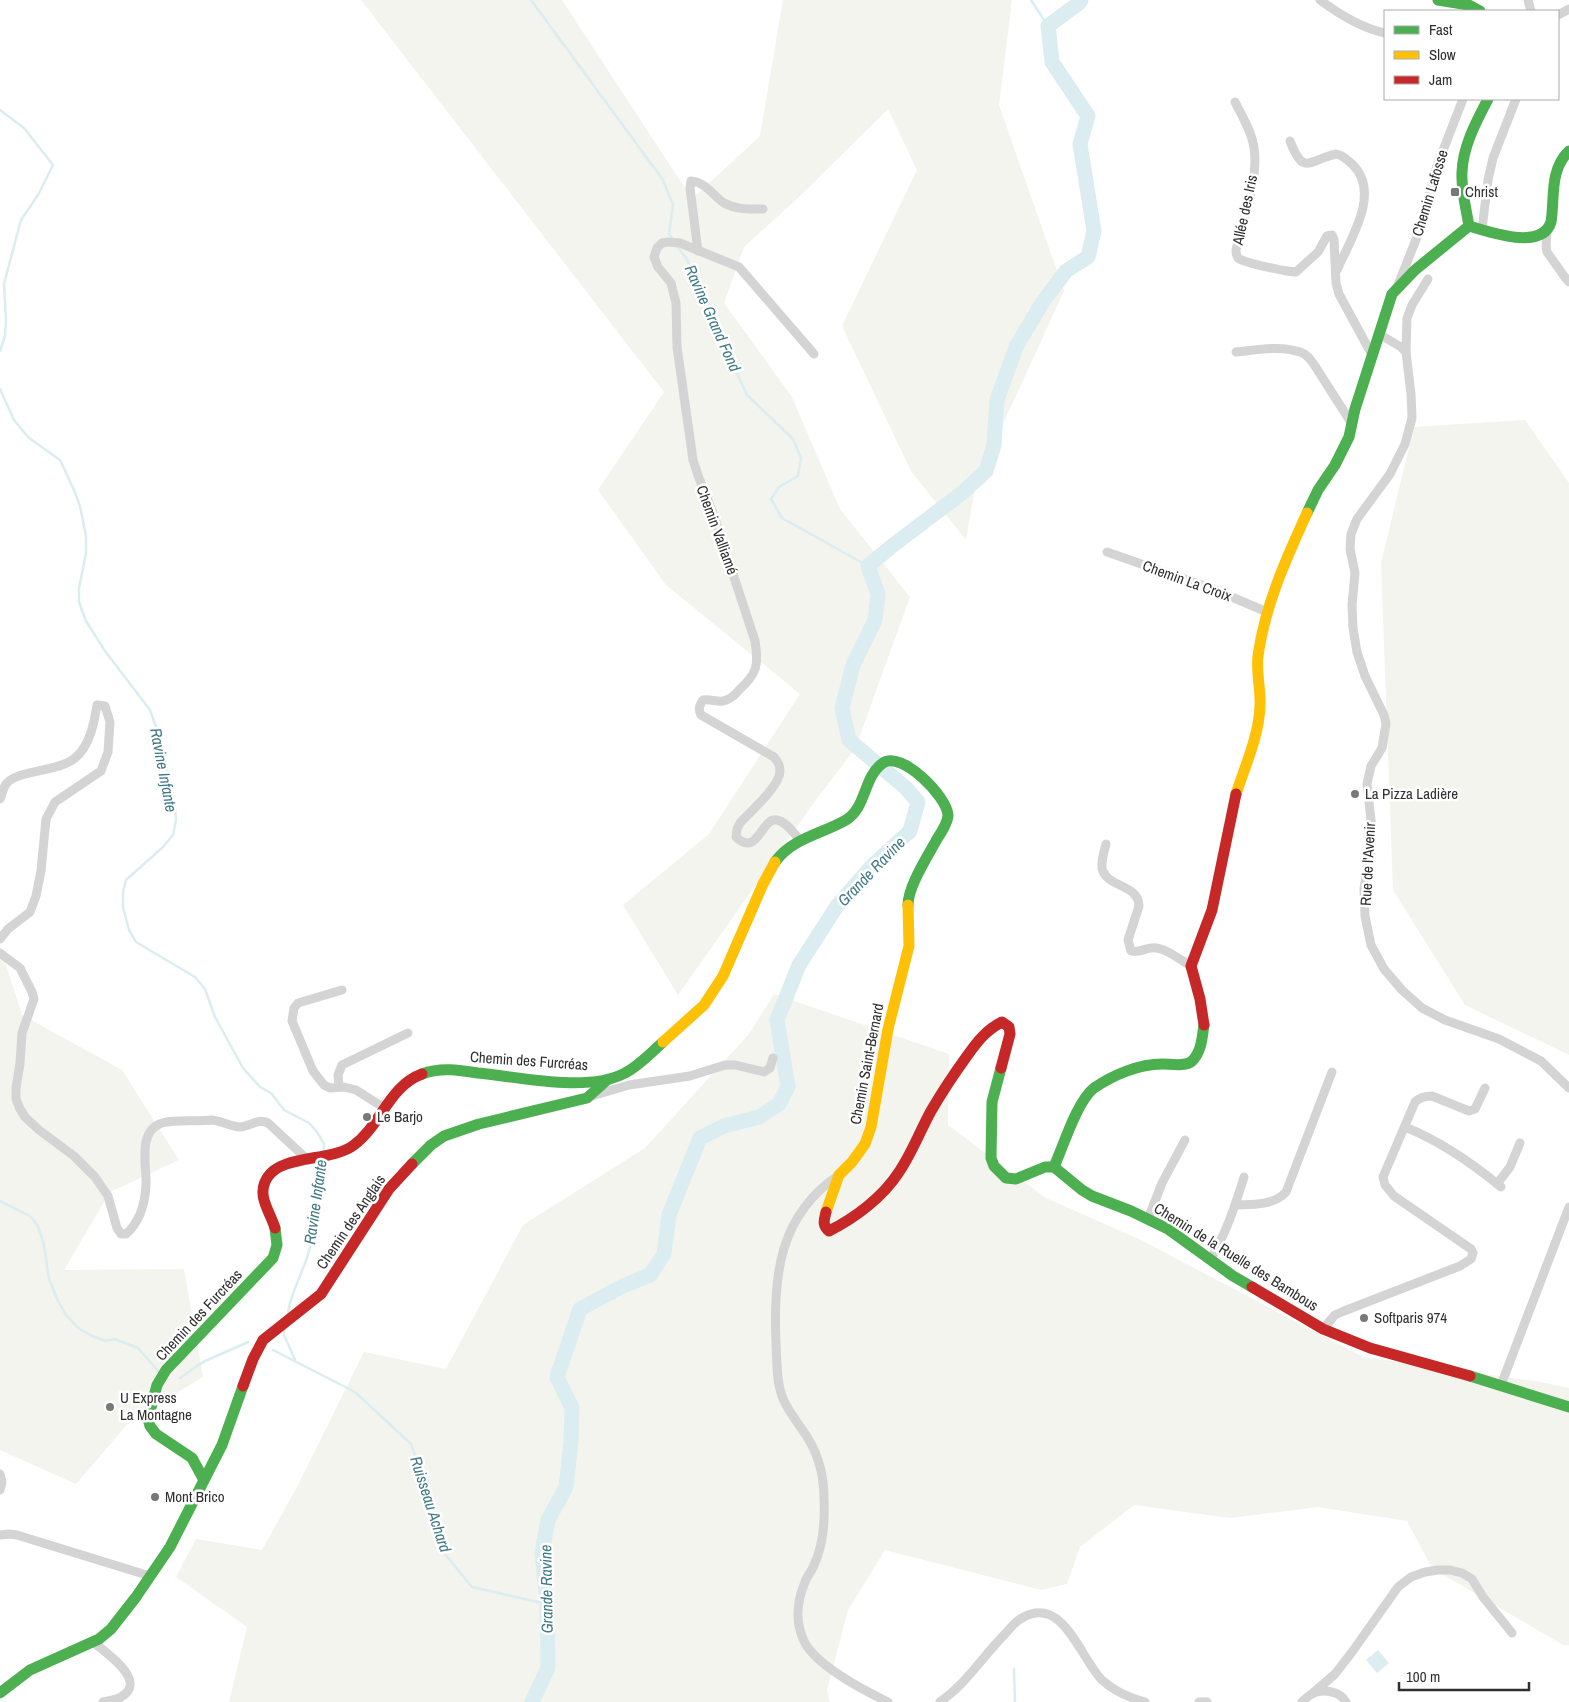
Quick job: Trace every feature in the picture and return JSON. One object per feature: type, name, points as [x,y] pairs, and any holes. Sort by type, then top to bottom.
[{"type":"street","points":[[1320,0],[1358,25],[1384,33]]},
{"type":"street","points":[[1438,0],[1469,5],[1478,10]]},
{"type":"street","name":"Chemin Lafosse","points":[[1397,287],[1416,241],[1437,166],[1463,100]]},
{"type":"street","points":[[1469,226],[1462,182],[1462,164],[1470,133],[1487,100]]},
{"type":"street","points":[[1482,229],[1488,180],[1493,158],[1516,100]]},
{"type":"street","name":"Allée des Iris","points":[[1235,102],[1252,138],[1255,158],[1252,184],[1236,254],[1239,258],[1248,262],[1296,272],[1318,252],[1327,236],[1332,235],[1334,239],[1339,294],[1372,354]]},
{"type":"street","points":[[1290,141],[1297,158],[1301,162],[1310,164],[1336,154],[1345,158],[1360,172],[1366,193],[1363,208],[1336,273]]},
{"type":"street","points":[[1569,151],[1563,157],[1556,172],[1552,188],[1551,222],[1547,232],[1546,247],[1547,252],[1569,282]]},
{"type":"street","points":[[698,251],[690,188],[691,181],[712,191],[722,202],[731,206],[739,209],[764,209]]},
{"type":"street","points":[[840,1175],[822,1222],[825,1228],[830,1231],[874,1200],[892,1182],[936,1102],[953,1076],[983,1034],[992,1026],[1002,1022],[1009,1027],[1010,1034],[992,1102],[991,1158],[994,1166],[1006,1178],[1016,1179],[1045,1167],[1054,1167],[1076,1115],[1085,1098],[1093,1089],[1135,1068],[1157,1064],[1187,1064],[1196,1057],[1202,1041],[1204,1025],[1200,999],[1191,966],[1212,910],[1219,883],[1232,810],[1256,730],[1260,706],[1258,658],[1266,612],[1283,566],[1308,510],[1349,437],[1388,303],[1397,287],[1469,226]]},
{"type":"street","points":[[1469,226],[1522,238],[1540,236],[1547,232]]},
{"type":"street","name":"Chemin Valliamé","points":[[801,841],[784,823],[777,820],[769,823],[754,841],[747,843],[736,837],[737,828],[740,823],[773,788],[781,772],[779,763],[774,757],[702,715],[699,710],[703,700],[722,702],[738,692],[752,678],[757,666],[758,657],[755,641],[716,521],[693,460],[677,347],[676,303],[671,283],[658,267],[654,257],[657,248],[662,243],[680,243],[740,267],[814,354]]},
{"type":"street","name":"Rue de l'Avenir","points":[[1428,279],[1412,305],[1407,318],[1406,352],[1412,418],[1405,444],[1390,474],[1357,519],[1351,534],[1350,549],[1355,573],[1352,605],[1353,628],[1357,652],[1365,676],[1384,715],[1386,724],[1382,748],[1371,766],[1367,784],[1372,829],[1371,850],[1364,888],[1366,916],[1372,945],[1384,969],[1402,990],[1422,1008],[1445,1020],[1499,1039],[1541,1061],[1569,1088]]},
{"type":"street","points":[[1378,334],[1401,347],[1406,352]]},
{"type":"street","points":[[1236,352],[1273,349],[1302,352],[1315,366],[1352,424]]},
{"type":"street","name":"Chemin La Croix","points":[[1107,552],[1213,589],[1266,612]]},
{"type":"street","points":[[0,799],[6,784],[19,776],[49,769],[75,759],[87,744],[98,705],[106,706],[110,722],[108,752],[101,771],[55,802],[46,820],[41,871],[36,896],[30,912],[8,929],[0,939]]},
{"type":"street","name":"Chemin Saint-Bernard","points":[[873,773],[883,763],[891,760],[901,762],[921,776],[944,804],[948,816],[908,898],[909,946],[888,1028],[871,1127],[865,1144],[852,1162],[840,1175],[813,1196],[801,1210],[791,1228],[780,1261],[775,1329],[781,1395],[814,1448],[821,1466],[824,1483],[824,1515],[820,1544],[814,1565],[801,1595],[798,1614],[804,1642],[816,1656],[852,1684],[876,1699],[888,1702]]},
{"type":"street","name":"Chemin des Furcréas","points":[[204,1480],[192,1458],[156,1434],[150,1426],[148,1419],[157,1386],[166,1370],[273,1258],[278,1243],[275,1223],[262,1198],[262,1192],[268,1176],[287,1165],[342,1152],[355,1145],[399,1088],[418,1074],[430,1071],[472,1072],[576,1082],[607,1080],[622,1076],[634,1068],[704,1005],[722,976],[772,866],[780,855],[790,846],[847,819],[858,809],[873,773]]},
{"type":"street","points":[[1106,844],[1102,866],[1104,873],[1110,880],[1134,893],[1139,900],[1139,906],[1128,940],[1131,951],[1137,952],[1158,948],[1191,966]]},
{"type":"street","points":[[0,953],[20,968],[34,999],[22,1032],[16,1088],[16,1099],[20,1109],[32,1124],[74,1156],[95,1177],[108,1196],[117,1228],[121,1234],[126,1234],[135,1224],[142,1210],[146,1185],[144,1163],[146,1143],[152,1130],[164,1123],[212,1120],[240,1127],[256,1122],[264,1122],[320,1158]]},
{"type":"street","points":[[342,990],[298,1003],[294,1008],[292,1021],[313,1071],[324,1084],[330,1088],[339,1087],[356,1090],[378,1104],[386,1106]]},
{"type":"street","points":[[339,1087],[338,1075],[342,1065],[408,1033]]},
{"type":"street","name":"Chemin des Anglais","points":[[204,1480],[222,1444],[253,1359],[263,1340],[321,1294],[389,1188],[431,1145],[444,1136],[479,1124],[587,1098],[629,1085],[690,1076],[725,1065],[735,1065],[764,1072],[770,1068],[772,1058]]},
{"type":"street","points":[[1235,1205],[1268,1203],[1286,1192],[1332,1072]]},
{"type":"street","name":"Chemin des Anglais","points":[[587,1098],[607,1080]]},
{"type":"street","points":[[576,1082],[586,1086],[588,1089],[587,1098]]},
{"type":"street","points":[[1323,1329],[1335,1315],[1460,1266],[1471,1259],[1473,1253],[1471,1249],[1394,1196],[1385,1185],[1383,1176],[1418,1099],[1432,1096],[1469,1111],[1478,1105],[1485,1088]]},
{"type":"street","points":[[1405,1127],[1443,1145],[1484,1173],[1499,1186],[1510,1167],[1520,1143]]},
{"type":"street","points":[[1148,1219],[1162,1183],[1185,1140]]},
{"type":"street","name":"Chemin de la Ruelle des Bambous","points":[[1054,1167],[1092,1196],[1168,1229],[1210,1260],[1323,1329],[1370,1348],[1501,1385],[1569,1407]]},
{"type":"street","points":[[1210,1260],[1219,1245],[1244,1177]]},
{"type":"street","points":[[1501,1385],[1569,1207]]},
{"type":"street","points":[[0,1474],[2,1482],[0,1490]]},
{"type":"street","points":[[0,1693],[30,1670],[93,1642],[111,1629],[136,1597],[170,1546],[204,1480]]},
{"type":"street","points":[[0,1535],[17,1535],[150,1576]]},
{"type":"street","points":[[1302,1702],[1335,1674],[1398,1587],[1411,1577],[1425,1572],[1450,1570],[1462,1573],[1472,1579],[1483,1597],[1512,1634]]},
{"type":"street","points":[[940,1702],[962,1685],[1020,1618],[1041,1612],[1058,1619],[1068,1630],[1094,1670],[1107,1684],[1134,1699],[1146,1702]]},
{"type":"street","points":[[93,1642],[125,1670],[130,1677],[130,1686],[127,1693],[120,1698],[103,1702]]},
{"type":"street","points":[[1313,1693],[1323,1691],[1339,1694],[1346,1702]]},
{"type":"street","points":[[1199,1702],[1207,1702]]},
{"type":"shaded area","points":[[361,0],[562,0],[692,199],[760,136],[783,0],[1012,0],[999,105],[1064,291],[976,483],[966,540],[911,471],[842,326],[917,170],[888,109],[799,197],[744,247],[724,303],[792,397],[840,509],[910,597],[855,749],[818,797],[678,995],[623,905],[709,834],[800,694],[666,585],[598,490],[664,392]]},
{"type":"shaded area","points":[[1525,420],[1569,483],[1569,1055],[1465,1005],[1393,890],[1381,563],[1414,427]]},
{"type":"shaded area","points":[[0,946],[22,1015],[122,1070],[179,1160],[110,1192],[64,1270],[184,1269],[203,1377],[130,1421],[76,1484],[0,1450]]},
{"type":"shaded area","points":[[774,994],[949,1054],[948,1125],[1046,1198],[1141,1240],[1363,1357],[1541,1382],[1569,1388],[1569,1645],[1563,1645],[1432,1568],[1407,1521],[1318,1507],[1230,1518],[1134,1505],[1080,1547],[1067,1584],[1041,1590],[885,1550],[848,1610],[827,1690],[830,1702],[229,1702],[247,1627],[176,1577],[196,1539],[262,1550],[297,1487],[364,1352],[446,1369],[523,1225],[645,1148],[749,1034]]},
{"type":"shaded area","points":[[1378,1650],[1389,1663],[1377,1673],[1366,1660]]},
{"type":"waterway","name":"Ravine Grand Fond","points":[[531,0],[663,180],[673,205],[669,234],[673,239]]},
{"type":"waterway","points":[[1031,0],[1048,26]]},
{"type":"waterway","name":"Grande Ravine","points":[[532,1702],[548,1668],[547,1604],[542,1552],[548,1520],[566,1487],[571,1442],[572,1408],[557,1377],[580,1309],[623,1286],[650,1275],[664,1254],[669,1215],[700,1138],[724,1126],[759,1117],[779,1104],[788,1087],[777,1020],[799,965],[837,906],[872,866],[910,831],[918,802],[906,788],[849,740],[842,708],[853,665],[875,620],[878,594],[868,566],[962,493],[986,471],[994,445],[997,400],[1016,347],[1042,303],[1066,271],[1088,257],[1094,231],[1080,144],[1088,116],[1052,62],[1048,26],[1081,0]]},
{"type":"waterway","name":"Ravine Infante","points":[[0,110],[24,128],[53,165],[38,195],[21,220],[4,284],[6,320],[5,336],[0,351]]},
{"type":"waterway","name":"Ravine Grand Fond","points":[[677,246],[686,258],[714,313],[747,395],[793,439],[801,458],[798,476],[779,487],[771,499],[782,518],[868,566]]},
{"type":"waterway","name":"Ravine Infante","points":[[0,389],[14,420],[29,438],[60,460],[74,490],[80,506],[86,536],[86,553],[79,588],[79,602],[86,621],[105,651],[150,710],[163,746],[176,820],[173,835],[163,847],[126,880],[123,892],[123,907],[129,930],[136,942],[195,977],[205,989],[215,1017],[243,1068],[260,1087],[271,1093],[284,1110],[309,1123],[324,1144],[323,1154]]},
{"type":"waterway","name":"Ravine Infante","points":[[288,1313],[314,1232],[316,1185],[322,1162]]},
{"type":"waterway","name":"Ruisseau Achard","points":[[0,1201],[30,1216],[38,1226],[44,1245],[49,1279],[66,1315],[78,1328],[105,1341],[114,1339],[138,1348],[159,1372]]},
{"type":"waterway","name":"Ravine Infante","points":[[285,1326],[284,1335],[295,1360]]},
{"type":"waterway","name":"Ruisseau Achard","points":[[180,1378],[203,1362],[248,1342]]},
{"type":"waterway","name":"Ruisseau Achard","points":[[273,1350],[355,1392],[411,1444],[435,1511],[445,1554],[472,1587],[547,1604]]},
{"type":"waterway","points":[[1014,1669],[1015,1702]]},
{"type":"traffic: fast","points":[[1438,0],[1469,5],[1478,10]]},
{"type":"traffic: fast","points":[[1487,100],[1471,134],[1463,162],[1462,185],[1469,226],[1502,235],[1527,238],[1537,236],[1546,231],[1551,222],[1554,185],[1558,167],[1569,151]]},
{"type":"traffic: fast","points":[[1307,513],[1349,437],[1355,409],[1392,294],[1415,270],[1469,226]]},
{"type":"traffic: fast","points":[[775,862],[790,847],[837,825],[853,814],[858,808],[872,776],[883,763],[891,761],[901,763],[912,769],[932,787],[946,807],[948,815],[944,827],[915,880],[908,905]]},
{"type":"traffic: fast","points":[[1054,1167],[1076,1113],[1094,1088],[1109,1079],[1135,1068],[1153,1064],[1182,1065],[1189,1063],[1200,1048],[1204,1025]]},
{"type":"traffic: fast","points":[[422,1074],[436,1070],[450,1070],[553,1082],[592,1082],[610,1079],[625,1073],[645,1059],[663,1042]]},
{"type":"traffic: fast","points":[[1001,1068],[992,1102],[991,1158],[994,1166],[1006,1178],[1016,1179],[1045,1167],[1054,1167],[1092,1196],[1131,1211],[1168,1229],[1233,1276],[1252,1287]]},
{"type":"traffic: fast","points":[[412,1164],[431,1145],[444,1136],[479,1124],[587,1098],[607,1080]]},
{"type":"traffic: fast","points":[[204,1480],[192,1458],[156,1434],[150,1426],[148,1419],[157,1385],[166,1370],[273,1258],[277,1245],[275,1228]]},
{"type":"traffic: fast","points":[[1470,1376],[1569,1407]]},
{"type":"traffic: fast","points":[[0,1693],[30,1670],[99,1639],[111,1629],[136,1597],[170,1547],[222,1445],[243,1386]]},
{"type":"traffic: slow","points":[[1236,794],[1254,740],[1259,717],[1258,656],[1261,637],[1271,600],[1307,513]]},
{"type":"traffic: slow","points":[[663,1042],[704,1005],[723,976],[763,884],[775,862]]},
{"type":"traffic: slow","points":[[826,1212],[839,1175],[852,1162],[865,1144],[871,1127],[888,1029],[909,946],[908,905]]},
{"type":"traffic: jam","points":[[1204,1025],[1200,999],[1191,966],[1212,910],[1236,794]]},
{"type":"traffic: jam","points":[[826,1212],[824,1224],[829,1231],[849,1220],[885,1190],[904,1165],[931,1111],[957,1070],[982,1037],[1002,1022],[1009,1027],[1010,1034],[1001,1068]]},
{"type":"traffic: jam","points":[[275,1228],[263,1197],[264,1185],[274,1170],[295,1161],[333,1154],[354,1145],[363,1137],[401,1087],[422,1074]]},
{"type":"traffic: jam","points":[[243,1386],[253,1359],[263,1340],[321,1294],[389,1189],[412,1164]]},
{"type":"traffic: jam","points":[[1252,1287],[1323,1329],[1370,1348],[1470,1376]]},
{"type":"place","name":"Christ","points":[[1455,192]]},
{"type":"place","name":"La Pizza Ladière","points":[[1355,794]]},
{"type":"place","name":"Le Barjo","points":[[367,1117]]},
{"type":"place","name":"Softparis 974","points":[[1364,1318]]},
{"type":"place","name":"U Express La Montagne","points":[[110,1407]]},
{"type":"place","name":"Mont Brico","points":[[155,1497]]}]
